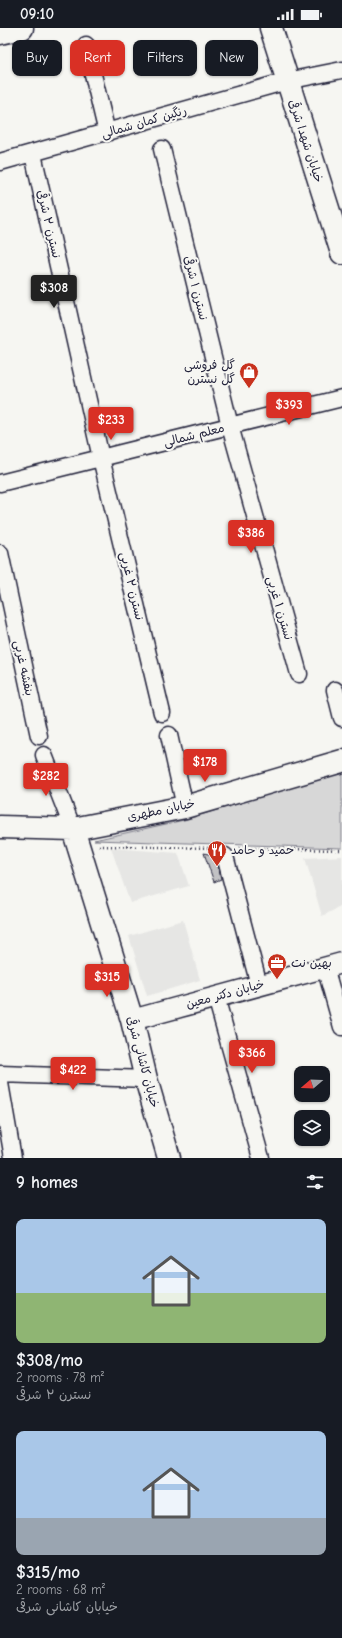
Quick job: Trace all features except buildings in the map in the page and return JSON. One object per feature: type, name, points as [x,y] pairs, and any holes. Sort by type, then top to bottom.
[{"type":"main road","points":[[0,33],[22,28]]},
{"type":"main road","name":"خیابان شهدا شرقی","points":[[271,28],[342,253]]},
{"type":"main road","name":"خیابان مطهری","points":[[0,827],[73,829],[185,806],[342,761]]},
{"type":"main road","name":"خیابان کاشانی شرقی","points":[[73,829],[132,1020],[146,1079],[169,1158]]},
{"type":"street","name":"رنگین کمان شمالی","points":[[0,162],[33,154],[287,81],[342,70]]},
{"type":"street","points":[[93,76],[107,133]]},
{"type":"street","name":"نسترن ۱ شرقی","points":[[162,149],[230,426]]},
{"type":"street","name":"نسترن ۲ شرقی","points":[[33,154],[101,458]]},
{"type":"street","name":"معلم شمالی","points":[[0,483],[342,398]]},
{"type":"street","name":"نسترن ۱ غربی","points":[[230,426],[299,674]]},
{"type":"street","name":"نسترن ۲ غربی","points":[[101,458],[162,713]]},
{"type":"street","name":"بنفشه غربی","points":[[0,553],[39,736]]},
{"type":"street","points":[[335,690],[342,718]]},
{"type":"street","points":[[169,735],[185,806]]},
{"type":"street","points":[[44,755],[73,829]]},
{"type":"street","points":[[225,856],[260,985]]},
{"type":"street","points":[[334,965],[342,1028]]},
{"type":"street","name":"خیابان دکتر معین","points":[[132,1020],[334,965]]},
{"type":"street","points":[[216,997],[261,1158]]},
{"type":"street","points":[[0,1074],[146,1079]]},
{"type":"street","points":[[0,1083],[13,1158]]},
{"type":"shaded area","points":[[342,772],[342,848],[94,840],[184,820]]},
{"type":"shaded area","points":[[111,848],[178,853],[189,886],[130,903]]},
{"type":"shaded area","points":[[342,856],[342,906],[322,916],[305,858]]},
{"type":"shaded area","points":[[183,920],[200,980],[147,996],[129,936]]},
{"type":"place","name":"گل فروشی گل نسترن","points":[[249,389]]},
{"type":"place","name":"حمید و حامد","points":[[217,867]]},
{"type":"place","name":"بهین نت","points":[[277,980]]}]
